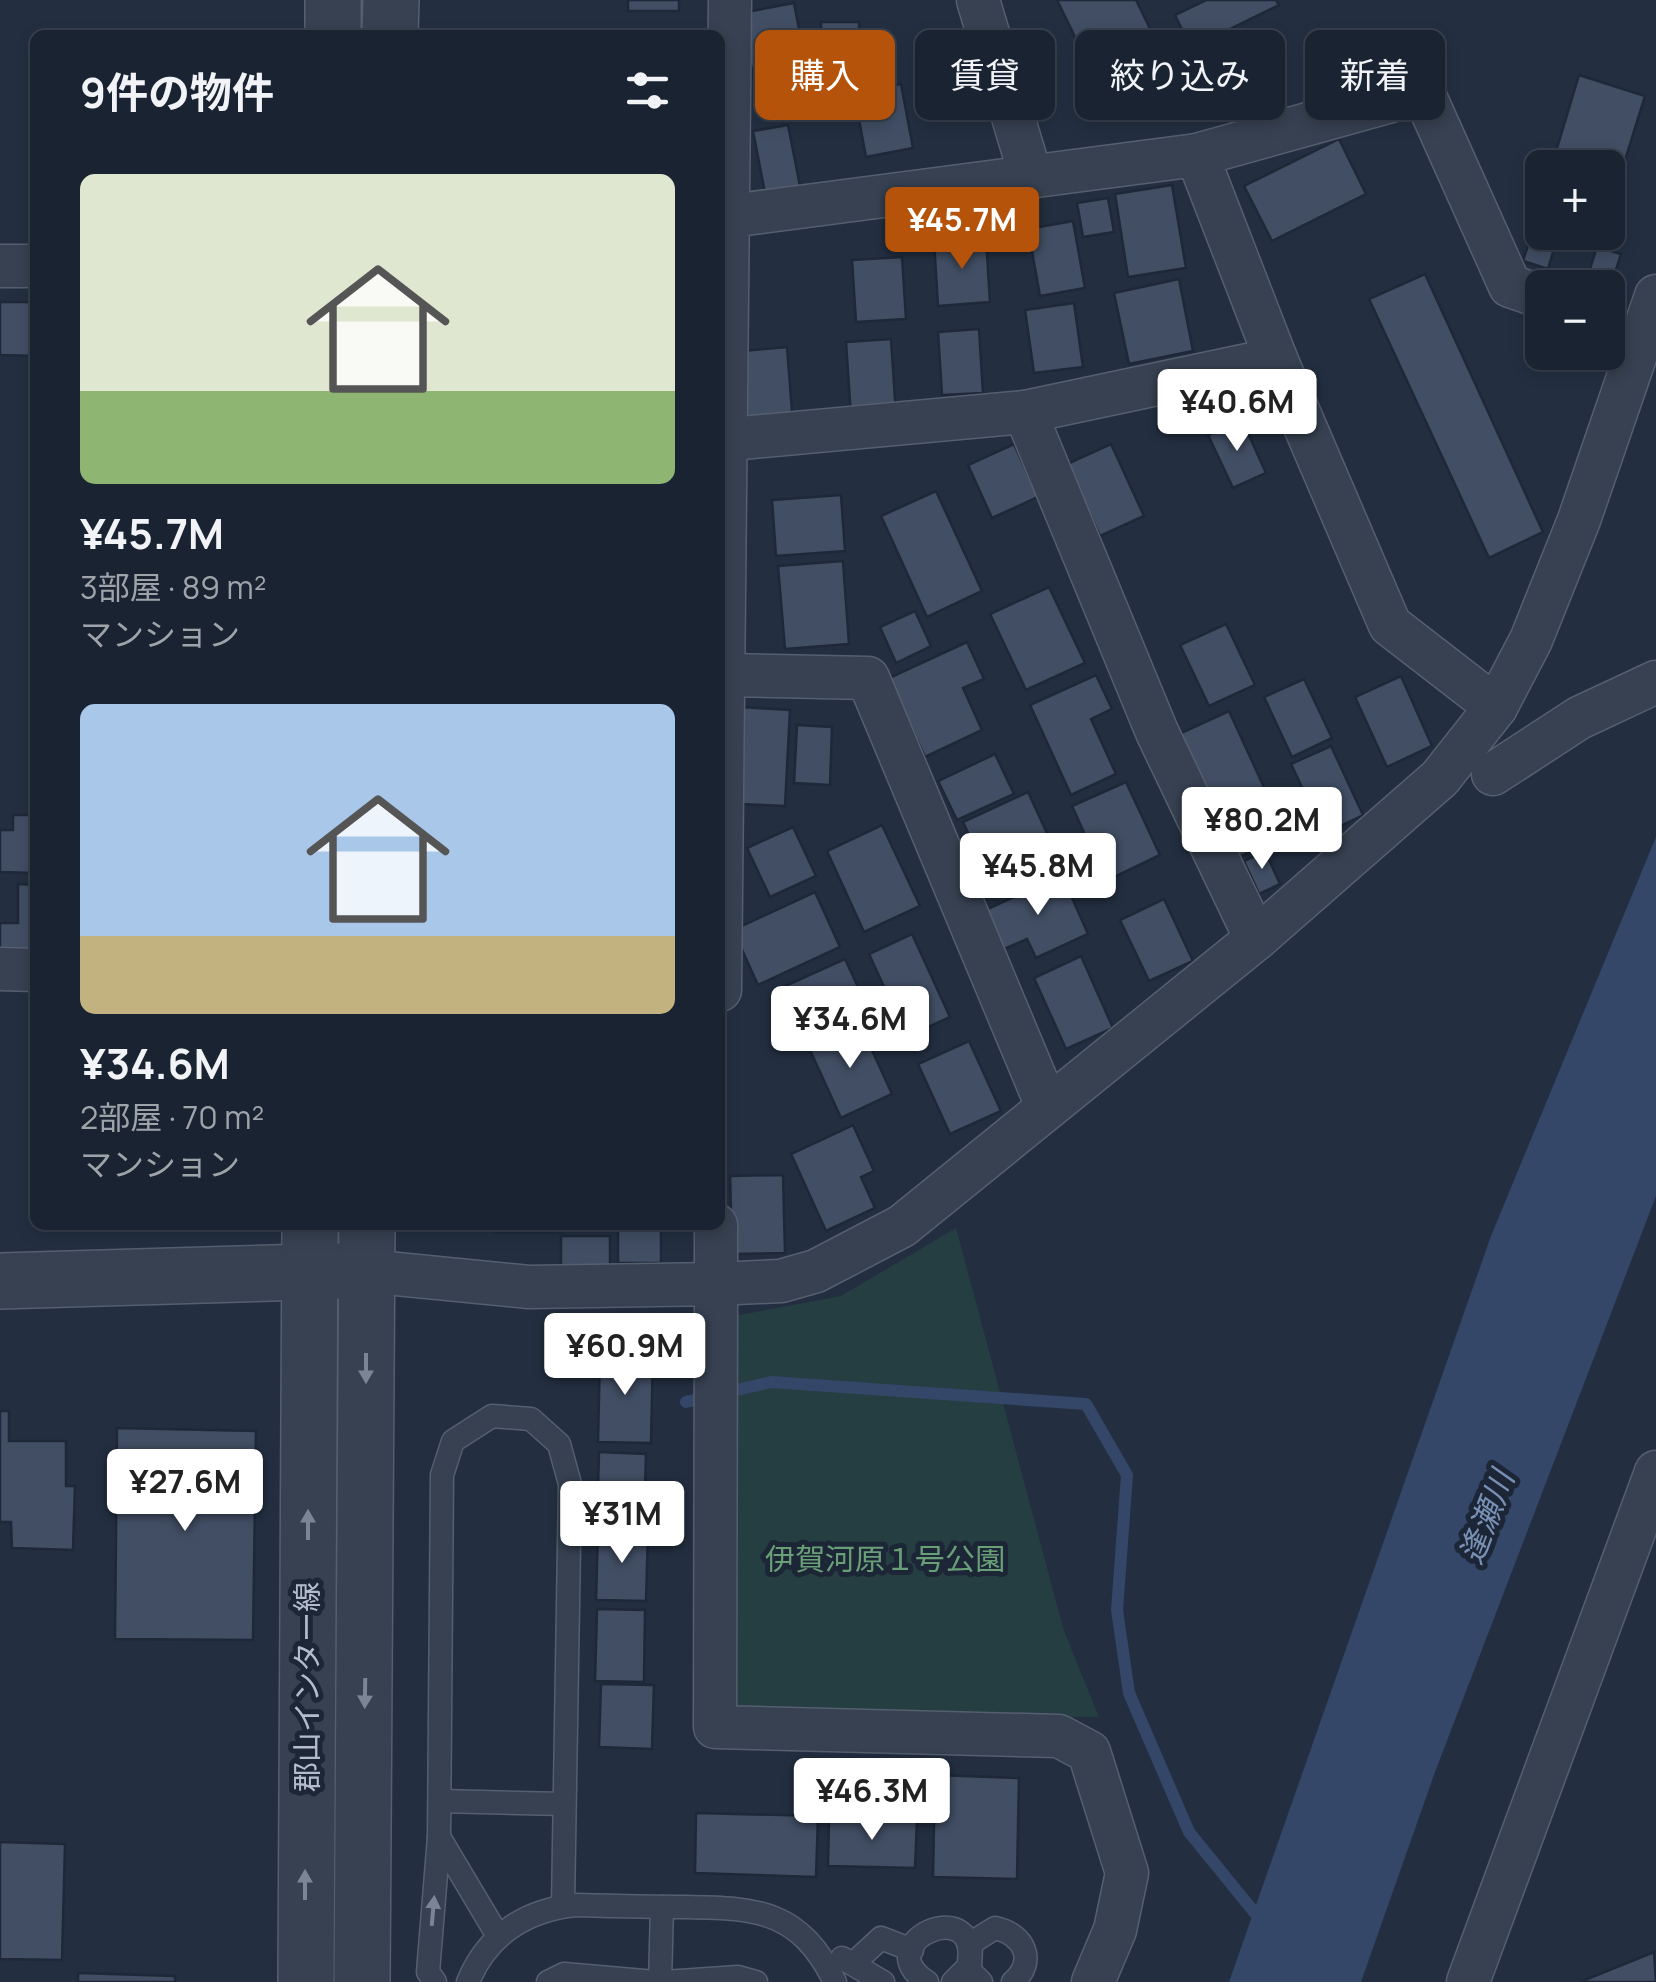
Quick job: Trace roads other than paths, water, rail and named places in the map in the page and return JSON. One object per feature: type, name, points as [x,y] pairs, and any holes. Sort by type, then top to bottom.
[{"type":"street","points":[[332,30],[333,0]]},
{"type":"street","points":[[390,0],[390,30]]},
{"type":"street","points":[[725,403],[730,0]]},
{"type":"street","points":[[978,0],[1031,176]]},
{"type":"street","points":[[730,216],[1197,155],[1423,92],[1510,286],[1525,291]]},
{"type":"street","points":[[1197,155],[1276,359],[1390,625],[1496,707]]},
{"type":"street","points":[[0,266],[30,266]]},
{"type":"street","points":[[0,1281],[310,1249],[367,1248],[529,1287],[780,1281],[846,1258],[942,1196],[1047,1106],[1256,939],[1440,778],[1496,707],[1531,640],[1579,520],[1635,317]]},
{"type":"street","points":[[725,440],[1025,412],[1276,359]]},
{"type":"street","points":[[1025,412],[1157,732],[1256,939]]},
{"type":"street","points":[[725,675],[868,678],[1047,1106]]},
{"type":"street","points":[[1493,774],[1578,718],[1656,682]]},
{"type":"street","points":[[0,969],[30,970]]},
{"type":"street","points":[[716,1230],[714,1726],[1059,1736],[1089,1752],[1126,1872],[1115,1930],[1093,1982]]},
{"type":"street","points":[[362,1982],[367,1248]]},
{"type":"street","name":"郡山インター線","points":[[306,1982],[310,1249]]},
{"type":"street","points":[[1468,1982],[1656,1472]]},
{"type":"lane","points":[[435,1982],[428,1972],[439,1837],[442,1475],[453,1441],[492,1416],[531,1419],[558,1444],[570,1484],[563,1906]]},
{"type":"lane","points":[[440,1801],[564,1804]]},
{"type":"lane","points":[[439,1837],[498,1936]]},
{"type":"lane","points":[[468,1982],[484,1950],[498,1936],[532,1915],[563,1906],[749,1908],[768,1914],[811,1941],[836,1982]]},
{"type":"lane","points":[[660,1982],[662,1907]]},
{"type":"lane","points":[[927,1982],[914,1969],[912,1950],[922,1933],[949,1928],[964,1939],[970,1957],[963,1975],[953,1982]]},
{"type":"lane","points":[[980,1982],[970,1971],[971,1943],[986,1930],[996,1928],[1014,1934],[1026,1959],[1013,1982]]},
{"type":"lane","points":[[855,1962],[882,1938],[912,1950]]},
{"type":"lane","points":[[824,1958],[855,1962],[883,1982]]},
{"type":"lane","points":[[548,1982],[564,1974],[660,1982],[738,1977],[756,1982]]},
{"type":"water","name":"逢瀬川","points":[[1656,837],[1656,1196],[1435,1772],[1361,1982],[1229,1982],[1491,1236]]},
{"type":"waterway","points":[[686,1402],[771,1382],[1086,1404],[1127,1475],[1117,1610],[1129,1693],[1189,1832],[1263,1923]]},
{"type":"park label","name":"伊賀河原１号公園","points":[[885,1558]]}]
